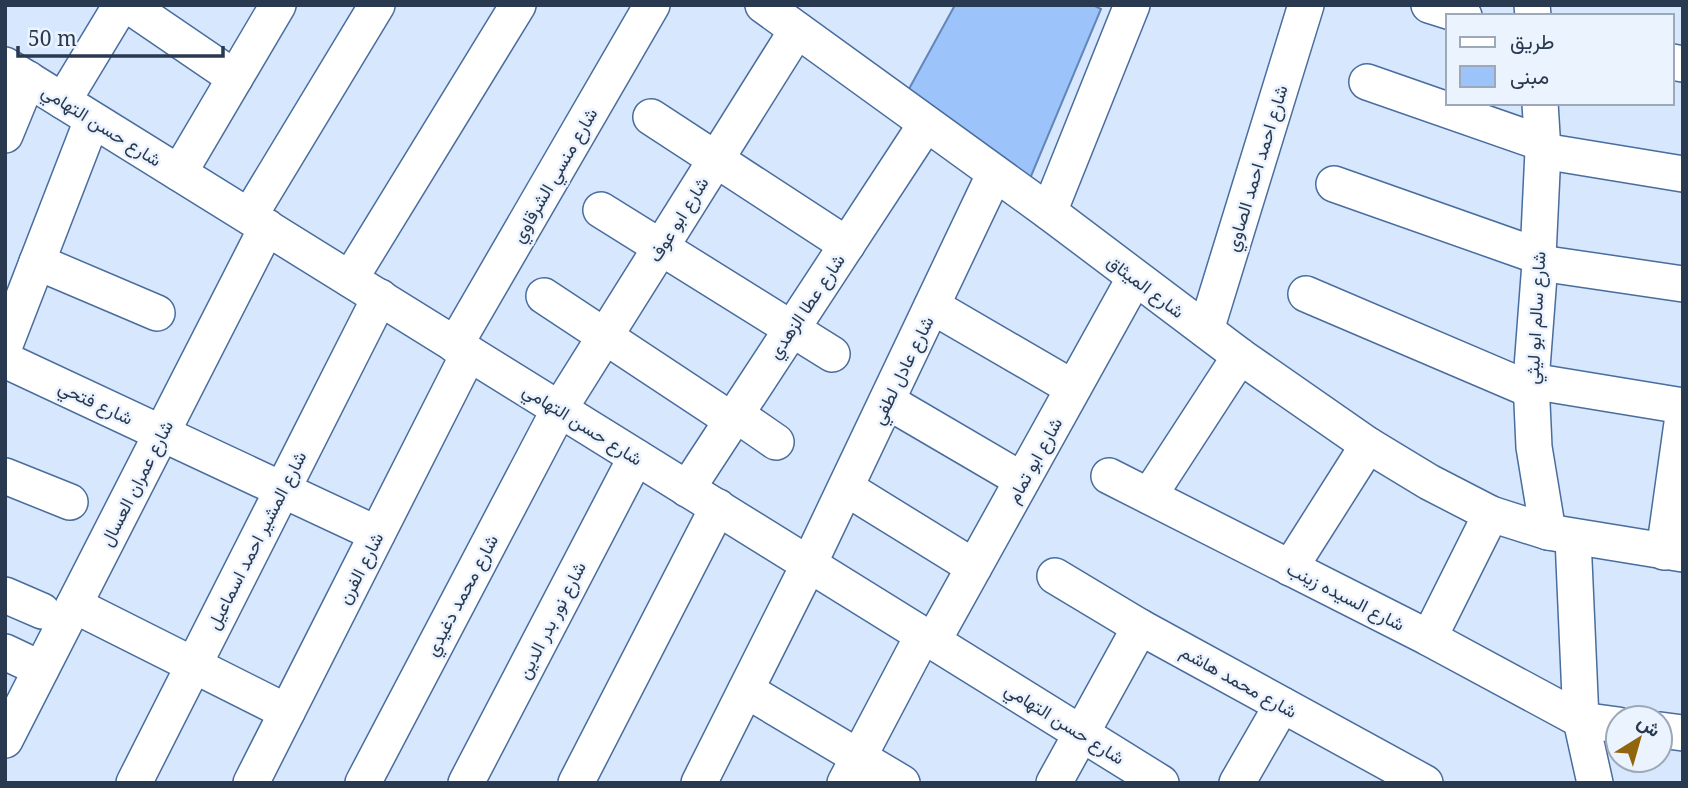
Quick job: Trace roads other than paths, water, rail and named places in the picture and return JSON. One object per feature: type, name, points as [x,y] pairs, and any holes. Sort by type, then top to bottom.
[{"type":"street","points":[[63,101],[121,5]]},
{"type":"street","points":[[128,5],[235,78]]},
{"type":"street","points":[[179,173],[278,5]]},
{"type":"street","name":"شارع عمران العسال","points":[[5,740],[41,669],[58,608],[162,432],[259,221],[377,5]]},
{"type":"street","points":[[350,279],[518,5]]},
{"type":"street","name":"شارع منسي الشرقاوي","points":[[462,349],[652,5]]},
{"type":"street","name":"شارع الميثاق","points":[[763,5],[994,175],[1049,212],[1134,279],[1368,445],[1491,514],[1561,535],[1673,553]]},
{"type":"street","points":[[1049,212],[1132,5]]},
{"type":"street","name":"شارع احمد احمد الصاوي","points":[[1206,330],[1306,5]]},
{"type":"street","points":[[1429,5],[1458,14]]},
{"type":"street","name":"شارع ابو عوف","points":[[560,408],[797,30]]},
{"type":"street","points":[[5,135],[17,72]]},
{"type":"street","name":"شارع حسن التهامي","points":[[17,72],[1157,782]]},
{"type":"street","points":[[1367,82],[1543,147],[1683,174]]},
{"type":"street","name":"شارع سالم ابو ليثي","points":[[1540,105],[1543,147],[1531,385],[1534,447],[1561,535],[1581,720],[1595,783]]},
{"type":"street","points":[[651,117],[847,245]]},
{"type":"street","points":[[5,345],[92,120]]},
{"type":"street","name":"شارع عطا الزهدي","points":[[688,489],[790,328],[926,124]]},
{"type":"street","name":"شارع عادل لطفي","points":[[712,778],[746,690],[846,488],[994,175]]},
{"type":"street","points":[[1334,184],[1539,259],[1683,285]]},
{"type":"street","points":[[601,211],[832,354]]},
{"type":"street","points":[[37,261],[157,313]]},
{"type":"street","name":"شارع ابو تمام","points":[[852,770],[928,638],[974,567],[1134,279]]},
{"type":"street","points":[[1306,294],[1531,385],[1683,406]]},
{"type":"street","points":[[544,296],[604,337],[776,442]]},
{"type":"street","name":"شارع المشير احمد اسماعيل","points":[[134,783],[380,297]]},
{"type":"street","points":[[932,306],[1073,388]]},
{"type":"street","name":"شارع الفرن","points":[[251,783],[377,534],[462,349]]},
{"type":"street","points":[[1149,496],[1240,356]]},
{"type":"street","name":"شارع فتحي","points":[[5,360],[377,534]]},
{"type":"street","points":[[887,401],[1022,480]]},
{"type":"street","name":"شارع محمد دغيدي","points":[[363,783],[560,408]]},
{"type":"street","points":[[1673,553],[1683,416]]},
{"type":"street","points":[[1290,568],[1368,445]]},
{"type":"street","name":"شارع نور بدر الدين","points":[[466,783],[636,457]]},
{"type":"street","points":[[5,476],[70,502]]},
{"type":"street","name":"شارع السيده زينب","points":[[1109,476],[1429,638],[1581,720]]},
{"type":"street","points":[[846,488],[974,567]]},
{"type":"street","points":[[576,783],[718,507]]},
{"type":"street","points":[[1429,638],[1491,514]]},
{"type":"street","name":"شارع محمد هاشم","points":[[1055,576],[1140,627],[1425,783]]},
{"type":"street","points":[[5,595],[58,608],[193,665],[287,712]]},
{"type":"street","points":[[1054,783],[1140,627]]},
{"type":"street","points":[[5,652],[41,669]]},
{"type":"street","points":[[746,690],[852,770],[902,783]]},
{"type":"street","points":[[1237,783],[1282,705]]},
{"type":"street","points":[[1581,720],[1604,723]]}]
